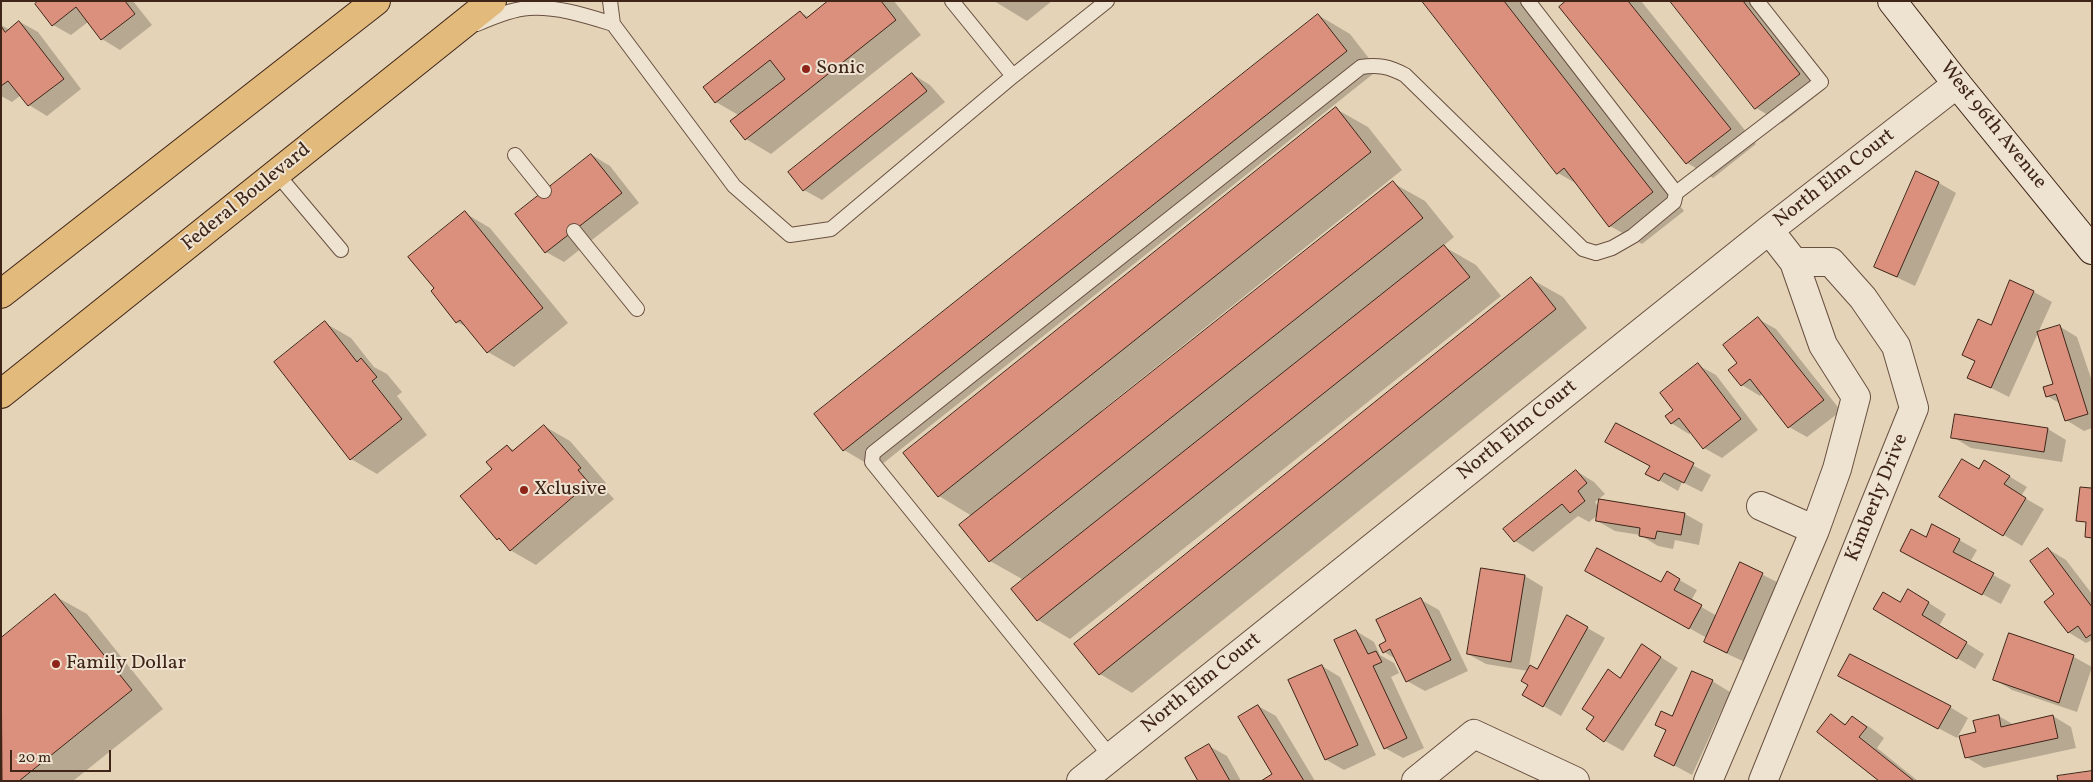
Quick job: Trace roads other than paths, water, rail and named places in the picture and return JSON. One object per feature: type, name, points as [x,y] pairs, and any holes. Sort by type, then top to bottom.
[{"type":"main road","points":[[1,294],[376,1]]},
{"type":"main road","name":"Federal Boulevard","points":[[1,394],[492,1]]},
{"type":"street","name":"West 96th Avenue","points":[[1892,1],[2092,250]]},
{"type":"street","name":"North Elm Court","points":[[1081,781],[1769,230],[1957,84]]},
{"type":"street","points":[[1708,781],[1815,530],[1837,469],[1856,397],[1823,345],[1794,262],[1769,230]]},
{"type":"street","name":"Kimberly Drive","points":[[1763,781],[1914,408],[1896,346],[1863,298],[1831,262],[1794,262]]},
{"type":"street","points":[[1761,506],[1815,530]]},
{"type":"street","points":[[1416,781],[1474,734],[1575,781]]},
{"type":"lane","points":[[610,1],[613,24],[734,186],[790,235],[831,229],[1012,76],[1107,1]]},
{"type":"lane","points":[[952,1],[1012,76]]},
{"type":"lane","points":[[1528,1],[1676,192]]},
{"type":"lane","points":[[1111,757],[872,462],[873,453],[1361,66],[1373,64],[1390,67],[1405,75],[1583,249],[1596,253],[1612,248],[1633,236],[1674,202],[1676,192],[1822,82],[1757,1]]},
{"type":"lane","points":[[451,34],[500,15],[529,8],[582,15],[613,24]]},
{"type":"lane","points":[[514,155],[544,191]]},
{"type":"lane","points":[[277,174],[341,250]]},
{"type":"lane","points":[[574,231],[637,309]]},
{"type":"place","name":"Sonic","points":[[806,69]]},
{"type":"place","name":"Xclusive","points":[[524,490]]},
{"type":"place","name":"Family Dollar","points":[[56,664]]}]
